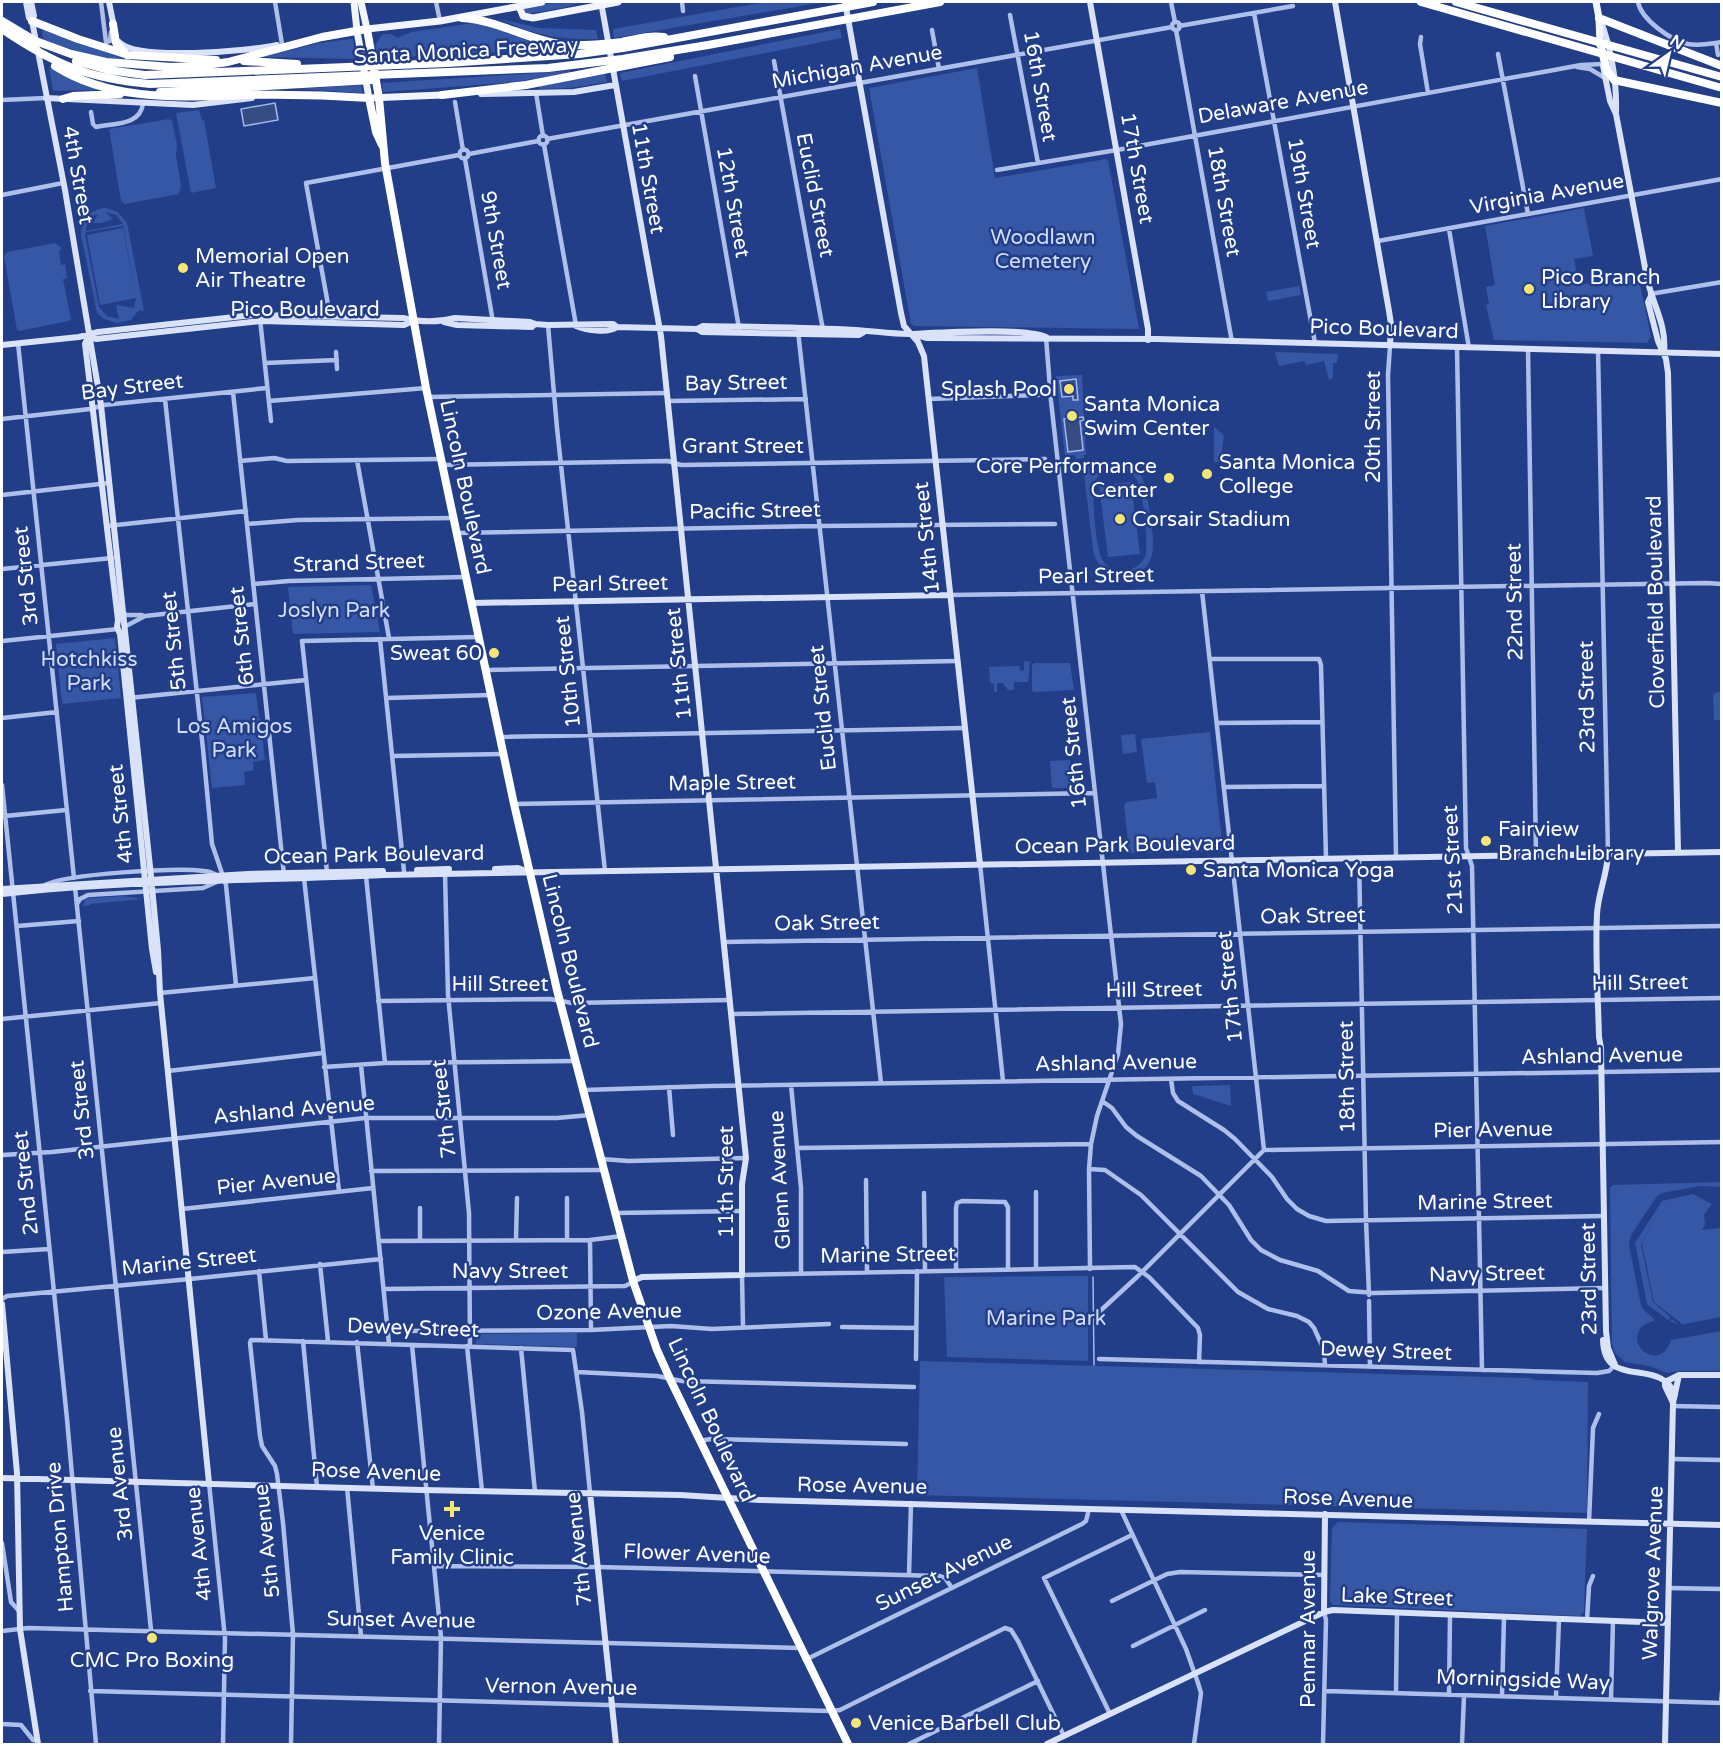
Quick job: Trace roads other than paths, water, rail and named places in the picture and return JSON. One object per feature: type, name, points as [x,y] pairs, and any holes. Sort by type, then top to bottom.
[{"type":"highway","name":"Santa Monica Freeway","points":[[2,21],[78,61],[129,74],[179,75],[447,63],[567,55],[623,48],[873,2]]},
{"type":"highway","name":"Santa Monica Freeway","points":[[2,29],[43,60],[121,81],[150,84],[548,68],[708,45],[940,2]]},
{"type":"highway","points":[[1420,2],[1722,88]]},
{"type":"highway","points":[[1456,2],[1722,77]]},
{"type":"highway","points":[[462,18],[485,20],[532,38],[569,45],[609,43],[654,36],[670,38]]},
{"type":"highway","points":[[1599,18],[1722,66]]},
{"type":"highway","points":[[32,21],[128,55],[298,64],[318,68]]},
{"type":"highway","points":[[113,24],[116,43],[128,55]]},
{"type":"highway","points":[[34,36],[71,54],[105,62],[183,66],[213,64],[248,57],[322,37],[367,29]]},
{"type":"highway","name":"Lincoln Boulevard","points":[[367,29],[379,95],[383,129],[382,145],[440,462],[514,804],[560,1001],[633,1281],[657,1350],[670,1379],[805,1660],[848,1744]]},
{"type":"highway","points":[[442,94],[526,85],[685,54],[708,45]]},
{"type":"highway","points":[[1600,45],[1609,79],[1722,103]]},
{"type":"highway","points":[[43,60],[80,79],[114,90],[143,95],[173,98],[368,95]]},
{"type":"highway","points":[[63,99],[73,96],[348,82],[438,73]]},
{"type":"highway","name":"Lincoln Boulevard","points":[[368,95],[376,132],[382,145]]},
{"type":"main road","name":"Lincoln Boulevard","points":[[354,2],[368,95]]},
{"type":"main road","name":"Lincoln Boulevard","points":[[361,2],[367,29]]},
{"type":"main road","points":[[367,29],[462,18],[519,4],[542,2]]},
{"type":"main road","points":[[519,4],[523,16],[533,18],[601,3],[618,2]]},
{"type":"main road","points":[[1596,2],[1602,32],[1600,45]]},
{"type":"main road","points":[[368,95],[442,94]]},
{"type":"street","name":"4th Street","points":[[26,2],[29,18],[32,21]]},
{"type":"street","name":"4th Street","points":[[31,2],[34,36],[43,60],[46,98],[63,183],[97,406],[130,698],[149,889],[152,949],[160,993],[196,1340]]},
{"type":"street","points":[[101,2],[106,33],[104,40],[108,42],[112,13]]},
{"type":"street","points":[[109,2],[117,37],[122,45],[136,50],[231,52],[322,37]]},
{"type":"street","points":[[275,2],[282,44]]},
{"type":"street","points":[[436,2],[440,21]]},
{"type":"street","points":[[682,2],[683,11]]},
{"type":"street","name":"14th Street","points":[[845,2],[901,313],[904,326],[918,342],[924,356],[1003,1081]]},
{"type":"street","name":"17th Street","points":[[1090,2],[1148,329],[1148,340]]},
{"type":"street","name":"18th Street","points":[[1171,2],[1232,342]]},
{"type":"street","name":"20th Street","points":[[1335,2],[1391,320],[1388,375],[1396,857]]},
{"type":"street","points":[[1638,2],[1642,13],[1649,21],[1674,38],[1689,44],[1702,45],[1719,42],[1718,55]]},
{"type":"street","name":"11th Street","points":[[601,3],[660,327],[704,733],[746,1158],[742,1180],[743,1328]]},
{"type":"street","name":"Michigan Avenue","points":[[545,138],[1293,6]]},
{"type":"street","name":"19th Street","points":[[1254,13],[1315,343]]},
{"type":"street","name":"16th Street","points":[[1010,15],[1038,163]]},
{"type":"street","points":[[932,30],[939,69]]},
{"type":"street","points":[[1602,32],[1606,65]]},
{"type":"street","points":[[1421,37],[1420,44],[1428,93]]},
{"type":"street","points":[[1498,54],[1528,214]]},
{"type":"street","name":"Euclid Street","points":[[774,61],[823,332]]},
{"type":"street","name":"Delaware Avenue","points":[[998,170],[1584,64],[1606,65]]},
{"type":"street","name":"Delaware Avenue","points":[[1575,67],[1590,69],[1609,79]]},
{"type":"street","name":"12th Street","points":[[695,76],[739,330]]},
{"type":"street","name":"Cloverfield Boulevard","points":[[1609,79],[1650,295],[1655,300],[1665,342],[1668,382],[1678,852]]},
{"type":"street","points":[[442,94],[574,92],[615,85]]},
{"type":"street","points":[[536,93],[576,326]]},
{"type":"street","points":[[2,100],[46,98],[193,105],[267,95]]},
{"type":"street","points":[[455,102],[463,150],[467,151],[467,156]]},
{"type":"street","points":[[91,112],[93,124],[96,127],[134,120],[141,113],[143,103]]},
{"type":"street","points":[[335,323],[328,314],[306,183],[459,155],[467,156],[545,138]]},
{"type":"street","points":[[538,141],[544,145]]},
{"type":"street","points":[[459,155],[463,150]]},
{"type":"street","name":"9th Street","points":[[467,156],[493,323]]},
{"type":"street","name":"Virginia Avenue","points":[[1378,242],[1722,179]]},
{"type":"street","points":[[2,195],[63,183]]},
{"type":"street","points":[[1449,229],[1469,348]]},
{"type":"street","points":[[1650,295],[1722,282]]},
{"type":"street","name":"Pico Boulevard","points":[[2,345],[255,315],[328,314],[403,318],[414,321],[444,321],[457,325],[493,323],[532,327],[535,324],[576,326],[583,323],[612,324],[617,327],[697,329],[703,326],[739,330],[823,332],[858,330],[911,334],[927,338],[979,335],[1040,339],[1046,337],[1722,354]]},
{"type":"street","points":[[255,315],[261,321],[271,421]]},
{"type":"street","name":"Pico Boulevard","points":[[88,336],[96,339],[261,321],[405,325],[414,321]]},
{"type":"street","name":"10th Street","points":[[548,325],[606,871]]},
{"type":"street","name":"Euclid Street","points":[[798,331],[881,1083]]},
{"type":"street","name":"16th Street","points":[[1046,337],[1051,401],[1119,1008],[1120,1044],[1091,1144],[1090,1269]]},
{"type":"street","name":"3rd Street","points":[[18,343],[122,1334]]},
{"type":"street","name":"21st Street","points":[[1457,348],[1466,848],[1472,863],[1482,1370]]},
{"type":"street","name":"22nd Street","points":[[1528,349],[1536,855]]},
{"type":"street","name":"23rd Street","points":[[1598,350],[1608,854],[1598,909],[1599,1042],[1597,1047],[1600,1072],[1603,1350],[1610,1364],[1614,1365]]},
{"type":"street","points":[[336,352],[337,369]]},
{"type":"street","points":[[265,363],[337,360]]},
{"type":"street","name":"Bay Street","points":[[2,419],[97,406],[267,388]]},
{"type":"street","name":"6th Street","points":[[233,392],[284,875]]},
{"type":"street","name":"Bay Street","points":[[269,401],[427,392],[666,393]]},
{"type":"street","points":[[928,399],[1039,395]]},
{"type":"street","name":"5th Street","points":[[165,399],[212,844],[222,878],[236,984]]},
{"type":"street","name":"Bay Street","points":[[668,401],[806,399]]},
{"type":"street","name":"Grant Street","points":[[240,461],[274,458],[287,461],[675,463],[681,465],[1045,459]]},
{"type":"street","points":[[357,460],[389,638]]},
{"type":"street","points":[[2,495],[106,484]]},
{"type":"street","points":[[111,526],[246,511]]},
{"type":"street","points":[[247,524],[453,518]]},
{"type":"street","name":"Pacific Street","points":[[456,533],[1055,524]]},
{"type":"street","name":"4th Street","points":[[113,558],[123,611],[122,627]]},
{"type":"street","points":[[2,569],[113,558]]},
{"type":"street","name":"Strand Street","points":[[253,584],[466,577]]},
{"type":"street","name":"Pearl Street","points":[[471,603],[1391,587],[1722,584]]},
{"type":"street","name":"17th Street","points":[[1202,591],[1264,1150]]},
{"type":"street","points":[[123,611],[126,615],[145,616],[255,604]]},
{"type":"street","points":[[2,641],[122,627],[145,616]]},
{"type":"street","points":[[327,872],[302,641],[478,637]]},
{"type":"street","points":[[380,639],[404,870]]},
{"type":"street","points":[[1210,659],[1319,659],[1326,858]]},
{"type":"street","points":[[486,670],[958,661]]},
{"type":"street","points":[[130,698],[306,680]]},
{"type":"street","points":[[386,698],[491,695]]},
{"type":"street","points":[[2,718],[57,712]]},
{"type":"street","points":[[1217,723],[1322,722]]},
{"type":"street","points":[[500,737],[964,728]]},
{"type":"street","points":[[392,756],[503,754]]},
{"type":"street","name":"2nd Street","points":[[2,785],[7,866],[13,890],[57,1327]]},
{"type":"street","points":[[1225,787],[1324,786]]},
{"type":"street","name":"Maple Street","points":[[514,804],[1094,793]]},
{"type":"street","points":[[5,816],[66,810]]},
{"type":"street","name":"Ocean Park Boulevard","points":[[2,894],[13,890],[75,883],[284,875],[366,876],[368,873],[518,868],[530,872],[718,870],[1102,861],[1722,852]]},
{"type":"street","name":"18th Street","points":[[1359,858],[1370,1367]]},
{"type":"street","name":"Ocean Park Boulevard","points":[[2,889],[13,890],[147,874],[202,870],[222,878]]},
{"type":"street","name":"Ocean Park Boulevard","points":[[284,875],[310,876],[327,872],[384,873],[404,870],[445,872]]},
{"type":"street","name":"7th Street","points":[[445,872],[449,1001],[466,1171],[470,1288],[469,1346],[482,1491]]},
{"type":"street","points":[[310,876],[306,893],[339,1191]]},
{"type":"street","points":[[366,876],[385,1063]]},
{"type":"street","name":"Ocean Park Boulevard","points":[[88,895],[149,889],[203,888],[222,878]]},
{"type":"street","points":[[75,883],[88,895],[80,899],[77,904]]},
{"type":"street","points":[[16,926],[79,921]]},
{"type":"street","name":"Oak Street","points":[[725,942],[1722,926]]},
{"type":"street","points":[[160,993],[315,978]]},
{"type":"street","name":"Hill Street","points":[[732,1014],[1722,998]]},
{"type":"street","name":"Hill Street","points":[[378,1002],[550,999],[572,1003],[730,1000]]},
{"type":"street","points":[[2,1019],[161,1003]]},
{"type":"street","points":[[168,1071],[323,1053]]},
{"type":"street","points":[[324,1068],[385,1063],[576,1061]]},
{"type":"street","points":[[361,1065],[389,1344]]},
{"type":"street","name":"Ashland Avenue","points":[[584,1090],[740,1085],[1722,1070]]},
{"type":"street","name":"Marine Street","points":[[1171,1079],[1173,1093],[1178,1101],[1229,1134],[1272,1177],[1292,1205],[1309,1216],[1326,1221],[1602,1216]]},
{"type":"street","name":"Glenn Avenue","points":[[791,1085],[801,1188],[801,1273]]},
{"type":"street","points":[[669,1087],[673,1135]]},
{"type":"street","name":"Navy Street","points":[[1102,1101],[1112,1108],[1131,1131],[1196,1172],[1234,1211],[1251,1240],[1261,1250],[1280,1260],[1318,1271],[1349,1291],[1369,1297],[1604,1288]]},
{"type":"street","name":"Ashland Avenue","points":[[2,1155],[365,1118],[557,1118],[590,1115]]},
{"type":"street","name":"Pier Avenue","points":[[1264,1150],[1722,1142]]},
{"type":"street","points":[[797,1148],[1091,1144]]},
{"type":"street","points":[[1098,1312],[1143,1271],[1264,1150]]},
{"type":"street","points":[[601,1159],[629,1161],[746,1158]]},
{"type":"street","points":[[1089,1169],[1105,1170],[1141,1196],[1228,1283],[1247,1298],[1268,1309],[1298,1316],[1309,1322],[1324,1350],[1325,1365]]},
{"type":"street","points":[[371,1171],[604,1170]]},
{"type":"street","points":[[866,1180],[867,1272]]},
{"type":"street","name":"Pier Avenue","points":[[182,1209],[373,1188]]},
{"type":"street","points":[[924,1192],[925,1271]]},
{"type":"street","points":[[1036,1192],[1036,1269]]},
{"type":"street","points":[[516,1240],[517,1198]]},
{"type":"street","points":[[567,1198],[567,1240]]},
{"type":"street","points":[[956,1271],[957,1203],[983,1201],[1005,1202],[1008,1207],[1008,1269]]},
{"type":"street","points":[[420,1208],[420,1241]]},
{"type":"street","points":[[615,1213],[742,1211]]},
{"type":"street","points":[[379,1241],[590,1240],[622,1236]]},
{"type":"street","points":[[590,1240],[591,1330]]},
{"type":"street","points":[[2,1252],[49,1249]]},
{"type":"street","name":"Marine Street","points":[[2,1299],[7,1296],[381,1259]]},
{"type":"street","points":[[320,1264],[328,1341]]},
{"type":"street","name":"Marine Street","points":[[633,1281],[642,1277],[801,1273],[1135,1268],[1143,1271]]},
{"type":"street","points":[[259,1271],[266,1340]]},
{"type":"street","points":[[1143,1271],[1198,1328],[1200,1362]]},
{"type":"street","points":[[916,1272],[916,1359]]},
{"type":"street","name":"Navy Street","points":[[384,1289],[625,1286],[633,1281]]},
{"type":"street","points":[[2,1304],[4,1357],[17,1479],[20,1629],[38,1742]]},
{"type":"street","name":"Ozone Avenue","points":[[389,1331],[591,1330],[671,1326],[712,1329],[829,1324]]},
{"type":"street","name":"Hampton Drive","points":[[57,1327],[96,1744]]},
{"type":"street","points":[[842,1327],[916,1328]]},
{"type":"street","name":"3rd Avenue","points":[[122,1334],[151,1630]]},
{"type":"street","name":"4th Avenue","points":[[196,1340],[225,1631],[223,1744]]},
{"type":"street","name":"Dewey Street","points":[[251,1340],[573,1350]]},
{"type":"street","name":"5th Avenue","points":[[251,1340],[260,1436],[262,1446],[275,1466],[279,1486],[293,1634],[291,1744]]},
{"type":"street","points":[[303,1341],[317,1487]]},
{"type":"street","points":[[357,1342],[373,1489]]},
{"type":"street","points":[[412,1345],[441,1638],[439,1744]]},
{"type":"street","points":[[521,1348],[534,1492]]},
{"type":"street","name":"7th Avenue","points":[[573,1350],[616,1744]]},
{"type":"street","name":"Dewey Street","points":[[1099,1359],[1598,1373],[1609,1371],[1614,1365]]},
{"type":"street","points":[[1614,1365],[1627,1372],[1653,1374],[1671,1386],[1674,1395]]},
{"type":"street","points":[[576,1372],[657,1376],[682,1381],[914,1387]]},
{"type":"street","points":[[1665,1382],[1679,1375],[1722,1375]]},
{"type":"street","name":"Walgrove Avenue","points":[[1665,1744],[1673,1404],[1679,1375]]},
{"type":"street","name":"Walgrove Avenue","points":[[1665,1382],[1673,1404]]},
{"type":"street","points":[[1673,1404],[1722,1407]]},
{"type":"street","points":[[1589,1522],[1593,1428],[1599,1414]]},
{"type":"street","points":[[699,1441],[711,1439],[906,1444]]},
{"type":"street","points":[[1673,1459],[1722,1460]]},
{"type":"street","name":"Rose Avenue","points":[[2,1478],[1722,1525]]},
{"type":"street","points":[[347,1487],[362,1636]]},
{"type":"street","points":[[909,1575],[911,1503]]},
{"type":"street","name":"Sunset Avenue","points":[[805,1660],[1082,1524],[1086,1521],[1089,1509]]},
{"type":"street","points":[[1121,1510],[1186,1649],[1201,1693],[1194,1744]]},
{"type":"street","name":"Penmar Avenue","points":[[1323,1744],[1325,1514]]},
{"type":"street","points":[[1110,1714],[1044,1578],[1132,1534]]},
{"type":"street","points":[[2,1543],[11,1602],[20,1612]]},
{"type":"street","name":"Flower Avenue","points":[[435,1566],[598,1567],[940,1576],[945,1578],[952,1588]]},
{"type":"street","points":[[1112,1601],[1154,1581],[1180,1572],[1324,1575]]},
{"type":"street","points":[[1587,1620],[1589,1586],[1593,1576]]},
{"type":"street","points":[[1669,1588],[1722,1589]]},
{"type":"street","points":[[1133,1646],[1205,1610]]},
{"type":"street","name":"Lake Street","points":[[1047,1744],[1324,1611],[1668,1623]]},
{"type":"street","points":[[1396,1693],[1397,1613]]},
{"type":"street","points":[[1449,1695],[1450,1615]]},
{"type":"street","points":[[1502,1696],[1504,1617]]},
{"type":"street","points":[[1556,1697],[1559,1619]]},
{"type":"street","points":[[1611,1699],[1613,1621]]},
{"type":"street","name":"Vernon Avenue","points":[[90,1690],[831,1711],[840,1710],[1005,1628],[1011,1630],[1018,1641],[1038,1681]]},
{"type":"street","name":"Sunset Avenue","points":[[3,1631],[85,1629],[225,1631],[800,1648]]},
{"type":"street","points":[[909,1744],[1038,1681],[1064,1736]]},
{"type":"street","name":"Morningside Way","points":[[1324,1691],[1721,1703]]},
{"type":"street","points":[[1721,1703],[1722,1691]]},
{"type":"street","points":[[1462,1744],[1464,1696]]},
{"type":"street","points":[[2,1724],[21,1725],[33,1740],[38,1742]]},
{"type":"waterway","points":[[1093,1277],[1094,1365]]},
{"type":"place","name":"Memorial Open Air Theatre","points":[[183,268]]},
{"type":"place","name":"Pico Branch Library","points":[[1529,289]]},
{"type":"place","name":"Splash Pool","points":[[1069,389]]},
{"type":"place","name":"Santa Monica Swim Center","points":[[1072,416]]},
{"type":"place","name":"Santa Monica College","points":[[1207,474]]},
{"type":"place","name":"Core Performance Center","points":[[1169,478]]},
{"type":"place","name":"Corsair Stadium","points":[[1120,519]]},
{"type":"place","name":"Sweat 60","points":[[494,653]]},
{"type":"place","name":"Fairview Branch Library","points":[[1486,841]]},
{"type":"place","name":"Santa Monica Yoga","points":[[1191,870]]},
{"type":"place","name":"Venice Family Clinic","points":[[452,1509]]},
{"type":"place","name":"CMC Pro Boxing","points":[[152,1638]]},
{"type":"place","name":"Venice Barbell Club","points":[[856,1723]]},
{"type":"park label","name":"Woodlawn Cemetery","points":[[1043,249]]},
{"type":"park label","name":"Joslyn Park","points":[[334,610]]},
{"type":"park label","name":"Hotchkiss Park","points":[[89,671]]},
{"type":"park label","name":"Los Amigos Park","points":[[234,738]]},
{"type":"park label","name":"Marine Park","points":[[1046,1318]]}]
